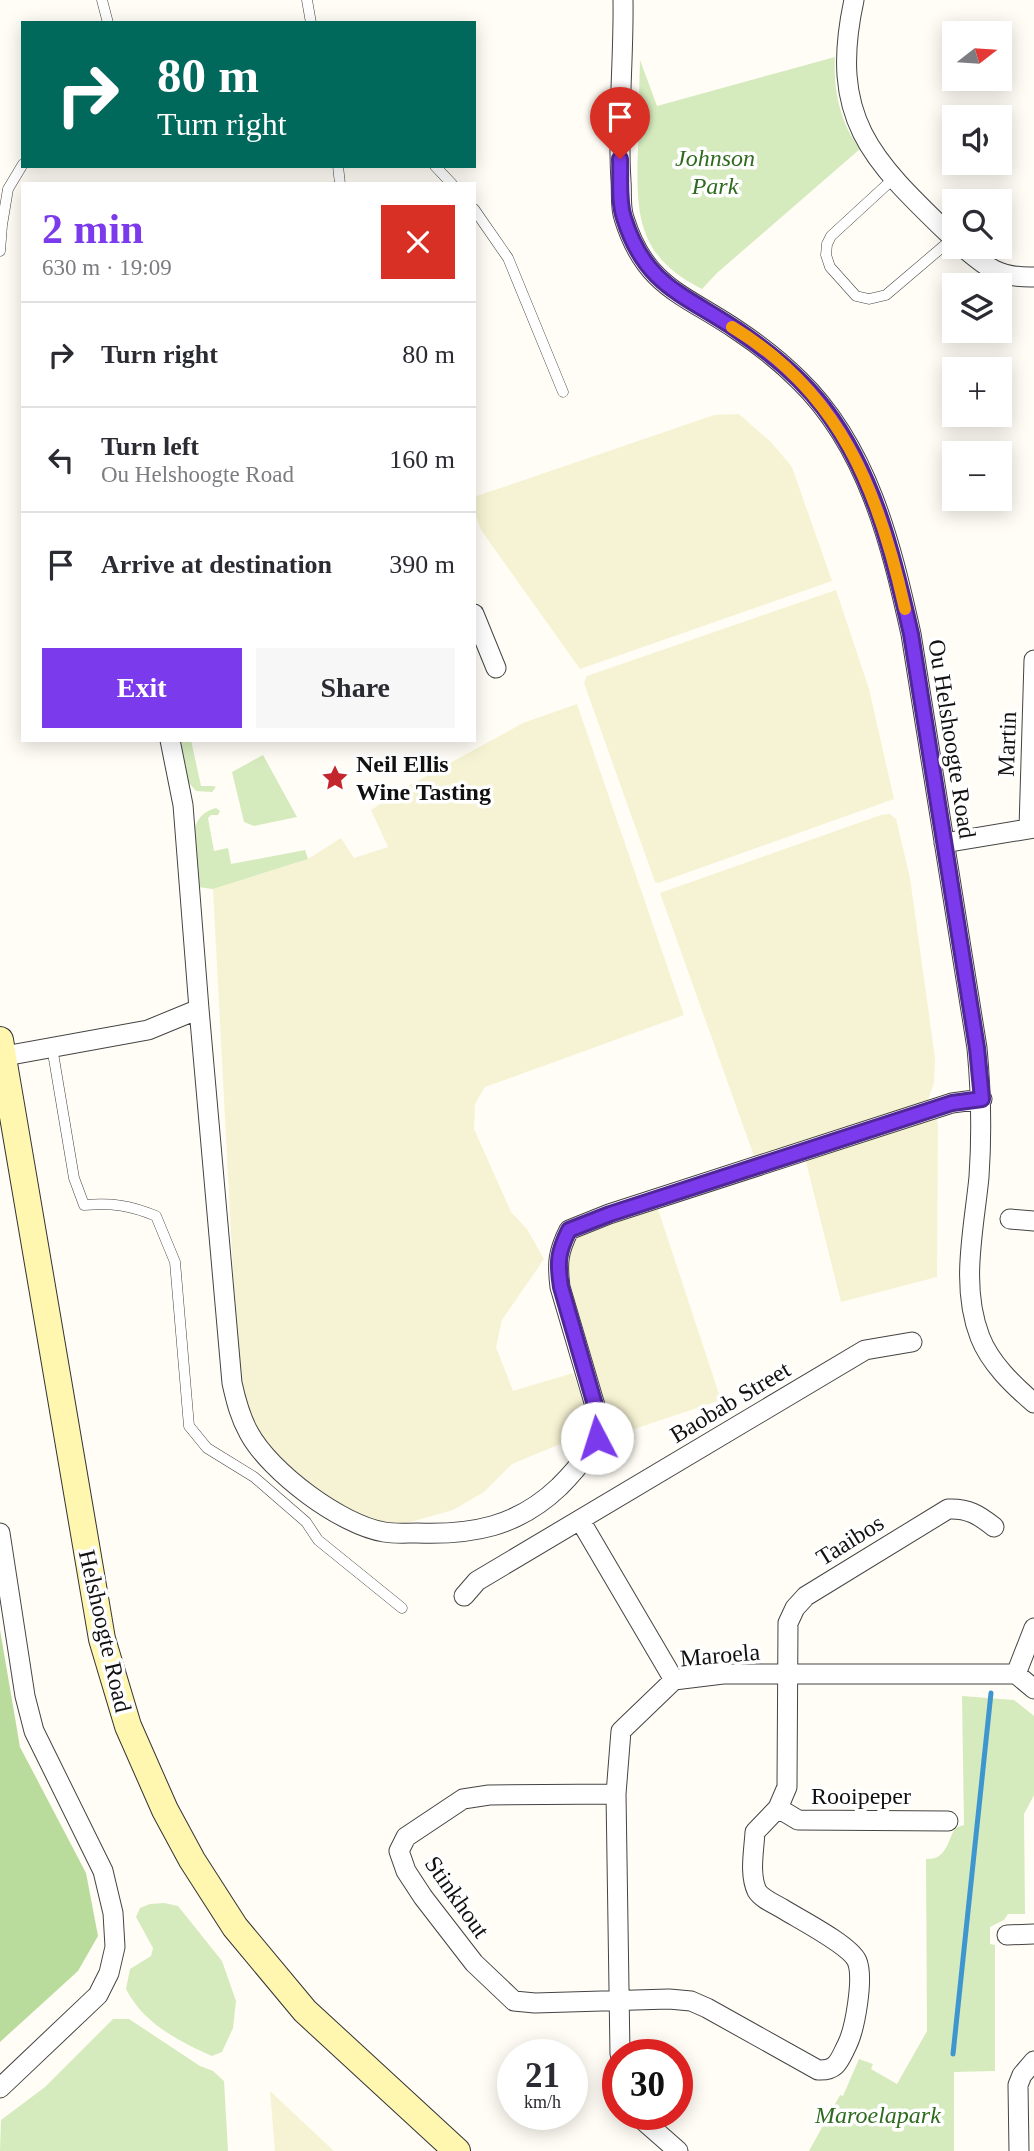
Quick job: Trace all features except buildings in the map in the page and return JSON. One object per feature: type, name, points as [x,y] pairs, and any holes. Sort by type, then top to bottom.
[{"type":"main road","name":"Helshoogte Road","points":[[1,1051],[100,1627],[128,1726],[165,1810],[192,1860],[235,1927],[305,2011],[457,2151]]},
{"type":"street","name":"Ou Helshoogte Road","points":[[623,0],[620,159],[623,216],[644,262],[664,284],[681,297],[738,330],[799,380],[815,398],[843,437],[870,488],[896,569],[911,634],[977,1048],[982,1099],[979,1176],[969,1276],[972,1305],[980,1337],[990,1357],[1034,1403]]},
{"type":"street","points":[[854,0],[846,39],[847,89],[861,132],[893,179],[942,227]]},
{"type":"street","points":[[978,259],[991,270],[1015,277],[1034,277]]},
{"type":"street","points":[[476,619],[496,668]]},
{"type":"street","name":"Martin","points":[[1032,828],[1034,660]]},
{"type":"street","points":[[170,742],[183,805],[232,1383],[238,1411],[251,1436],[284,1476],[342,1517],[383,1532],[474,1532],[515,1518],[558,1488],[597,1438],[601,1426],[557,1264],[561,1245],[569,1230],[610,1214],[952,1103],[982,1099]]},
{"type":"street","points":[[944,843],[1032,828]]},
{"type":"street","points":[[1,1051],[52,1047],[148,1030],[199,1009]]},
{"type":"street","points":[[1010,1219],[1034,1221]]},
{"type":"street","name":"Baobab Street","points":[[464,1596],[477,1581],[865,1350],[912,1342]]},
{"type":"street","name":"Taaibos","points":[[778,1808],[787,1787],[788,1623],[795,1608],[806,1596],[948,1509],[964,1508],[994,1527]]},
{"type":"street","points":[[580,1520],[674,1680]]},
{"type":"street","points":[[0,1533],[24,1696],[34,1731],[103,1871],[113,1913],[115,1947],[109,1973],[98,1995],[0,2088]]},
{"type":"street","points":[[1034,1628],[1016,1674],[1034,1689]]},
{"type":"street","name":"Maroela","points":[[620,2039],[615,1794],[621,1731],[674,1680],[723,1674],[1016,1674]]},
{"type":"street","name":"Stinkhout","points":[[615,1794],[489,1795],[463,1799],[406,1837],[399,1851],[406,1871],[439,1920],[474,1963],[514,2001],[620,2001]]},
{"type":"street","points":[[620,2001],[691,2001],[728,2018],[818,2070],[828,2071],[835,2067],[848,2043],[856,2018],[859,1991],[857,1962],[843,1946],[758,1894],[753,1878],[755,1832],[778,1808]]},
{"type":"street","name":"Rooipeper","points":[[778,1808],[798,1820],[948,1821]]},
{"type":"street","points":[[1007,1935],[1034,1934]]},
{"type":"street","points":[[1019,2151],[1018,2085],[1022,2075],[1034,2062]]},
{"type":"street","points":[[652,2130],[678,2151]]},
{"type":"lane","points":[[102,0],[107,21]]},
{"type":"lane","points":[[307,0],[311,21]]},
{"type":"lane","points":[[0,251],[8,189],[21,167]]},
{"type":"lane","points":[[437,168],[450,182]]},
{"type":"lane","points":[[893,179],[831,236],[827,244],[828,263],[856,296],[869,299],[886,295],[942,252]]},
{"type":"lane","points":[[476,212],[508,258],[563,392]]},
{"type":"lane","points":[[52,1047],[74,1178],[84,1205],[106,1203],[131,1206],[156,1216],[175,1262],[189,1426],[207,1448],[254,1477],[306,1521],[318,1540],[402,1608]]},
{"type":"shaded area","points":[[739,414],[771,442],[792,467],[832,581],[580,669],[481,530],[476,516],[476,496],[714,415]]},
{"type":"shaded area","points":[[836,590],[869,689],[894,799],[655,882],[584,683],[587,676]]},
{"type":"shaded area","points":[[577,704],[684,1015],[485,1087],[475,1104],[474,1129],[511,1212],[527,1229],[544,1259],[502,1320],[496,1347],[513,1391],[573,1373],[594,1430],[512,1464],[484,1492],[453,1510],[407,1523],[384,1523],[356,1516],[328,1498],[271,1451],[252,1423],[239,1386],[213,889],[308,859],[341,838],[354,858],[388,847],[371,810],[399,791],[523,723]]},
{"type":"shaded area","points":[[890,814],[896,819],[910,878],[935,1058],[934,1083],[928,1100],[920,1106],[755,1159],[660,893]]},
{"type":"shaded area","points":[[930,1117],[937,1118],[938,1125],[937,1277],[841,1302],[805,1158]]},
{"type":"shaded area","points":[[657,1206],[721,1400],[613,1436],[566,1285],[564,1263],[573,1235]]},
{"type":"shaded area","points":[[270,2091],[334,2151],[275,2151]]},
{"type":"green space","name":"Johnson Park","points":[[835,57],[839,105],[847,128],[860,149],[702,289],[680,276],[652,247],[640,212],[637,171],[640,60],[657,106]]},
{"type":"green space","points":[[180,742],[191,742],[201,786],[216,787],[212,792],[196,791],[189,783]]},
{"type":"green space","points":[[263,755],[297,817],[254,826],[244,822],[232,772]]},
{"type":"green space","points":[[216,808],[220,811],[218,815],[208,818],[214,851],[228,848],[231,864],[305,850],[308,859],[213,889],[197,887],[193,853],[194,830],[205,813]]},
{"type":"green space","points":[[0,1630],[20,1747],[86,1873],[98,1936],[78,1971],[0,2042]]},
{"type":"green space","name":"Maroelapark","points":[[962,1696],[1014,1700],[1034,1716],[1034,1795],[1024,1814],[1025,1914],[1008,1914],[1004,1920],[990,1927],[990,1944],[995,1945],[995,2071],[954,2072],[954,2151],[809,2151],[840,2095],[843,2096],[859,2059],[873,2064],[871,2069],[897,2084],[927,2031],[926,1859],[942,1854],[955,1828],[964,1825]]},
{"type":"green space","points":[[164,1903],[178,1906],[222,1961],[236,2001],[233,2028],[222,2052],[212,2056],[163,2030],[142,2012],[126,1989],[130,1969],[151,1956],[153,1948],[136,1917],[140,1908]]},
{"type":"green space","points":[[113,2019],[129,2019],[200,2066],[213,2071],[224,2081],[228,2151],[0,2151],[1,2120],[45,2087]]},
{"type":"waterway","points":[[953,2054],[991,1693]]},
{"type":"slow traffic","points":[[732,327],[799,380],[824,407],[843,437],[870,488],[896,569],[905,609]]},
{"type":"place","name":"Neil Ellis Wine Tasting","points":[[335,778]]},
{"type":"route","points":[[597,1438],[601,1426],[561,1287],[557,1264],[561,1245],[569,1230],[610,1214],[952,1103],[982,1099],[977,1048],[911,634],[896,569],[870,488],[824,407],[799,380],[738,330],[681,297],[664,284],[644,262],[623,216],[620,159]]}]
